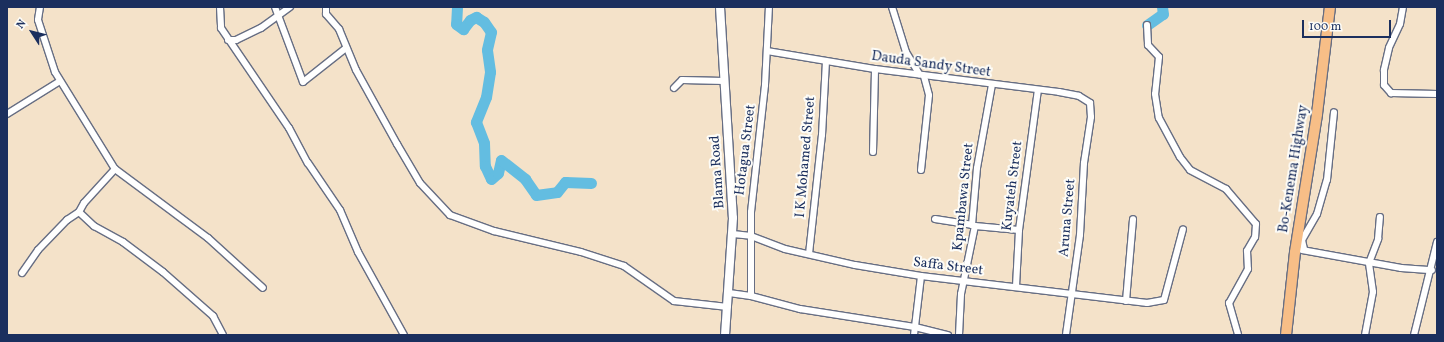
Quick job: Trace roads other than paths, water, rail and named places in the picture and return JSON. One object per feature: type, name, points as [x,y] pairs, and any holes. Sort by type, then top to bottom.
[{"type":"highway","name":"Bo-Kenema Highway","points":[[1286,335],[1299,250],[1330,7]]},
{"type":"street","points":[[40,7],[38,20],[41,35],[60,81],[115,169],[208,238],[263,288]]},
{"type":"street","points":[[220,7],[221,28],[289,128],[308,163],[340,210],[358,252],[384,296],[404,335]]},
{"type":"street","points":[[275,7],[303,82],[346,48]]},
{"type":"street","points":[[228,40],[236,40],[249,34],[290,7]]},
{"type":"street","points":[[326,7],[326,14],[339,29],[356,70],[420,183],[450,215],[494,232],[589,254],[633,270],[674,301],[728,307]]},
{"type":"street","name":"Blama Road","points":[[720,7],[724,81],[732,173],[733,234],[728,307],[724,335]]},
{"type":"street","name":"Hotagua Street","points":[[751,296],[751,212],[767,51],[769,7]]},
{"type":"street","points":[[892,7],[906,52],[922,75],[929,95],[921,170]]},
{"type":"street","points":[[1403,7],[1400,24],[1389,48],[1384,70],[1384,85],[1391,93],[1437,94]]},
{"type":"street","points":[[1147,24],[1148,45],[1159,57],[1155,94],[1159,118],[1177,151],[1190,170],[1226,189],[1256,226],[1255,237],[1247,251],[1248,269],[1228,303],[1238,335]]},
{"type":"street","name":"Dauda Sandy Street","points":[[767,51],[826,62],[1079,96],[1090,102]]},
{"type":"street","name":"I K Mohamed Street","points":[[809,254],[822,135],[826,62]]},
{"type":"street","points":[[873,152],[875,69]]},
{"type":"street","points":[[674,88],[682,80],[724,81]]},
{"type":"street","points":[[7,114],[60,81]]},
{"type":"street","name":"Kpambawa Street","points":[[959,335],[961,294],[965,280],[973,225],[977,168],[992,85]]},
{"type":"street","name":"Kuyateh Street","points":[[1016,286],[1019,230],[1038,90]]},
{"type":"street","name":"Aruna Street","points":[[1066,335],[1080,235],[1084,163],[1091,117],[1090,102]]},
{"type":"street","points":[[1334,112],[1327,180],[1317,214],[1302,240],[1299,250],[1369,263],[1432,270]]},
{"type":"street","points":[[22,273],[38,250],[67,220],[79,212],[84,203],[115,169]]},
{"type":"street","points":[[79,212],[94,226],[123,242],[163,272],[213,316],[224,335]]},
{"type":"street","points":[[1365,335],[1373,292],[1369,263],[1378,239],[1380,217]]},
{"type":"street","points":[[935,219],[1019,230]]},
{"type":"street","points":[[1126,301],[1133,219]]},
{"type":"street","name":"Saffa Street","points":[[733,234],[751,236],[785,249],[855,265],[921,276],[1016,286],[1147,303],[1164,300],[1183,229]]},
{"type":"street","points":[[1414,335],[1423,292],[1432,270],[1437,242]]},
{"type":"street","points":[[914,335],[921,276]]},
{"type":"street","points":[[729,293],[751,296],[800,309],[915,327],[948,335]]},
{"type":"waterway","points":[[457,7],[456,24],[463,29],[470,20],[476,17],[484,22],[491,32],[487,50],[490,72],[486,97],[476,122],[484,143],[485,166],[491,179],[498,173],[501,160],[525,179],[536,195],[557,192],[565,182],[591,183]]},
{"type":"waterway","points":[[1147,25],[1163,14],[1162,7]]}]
